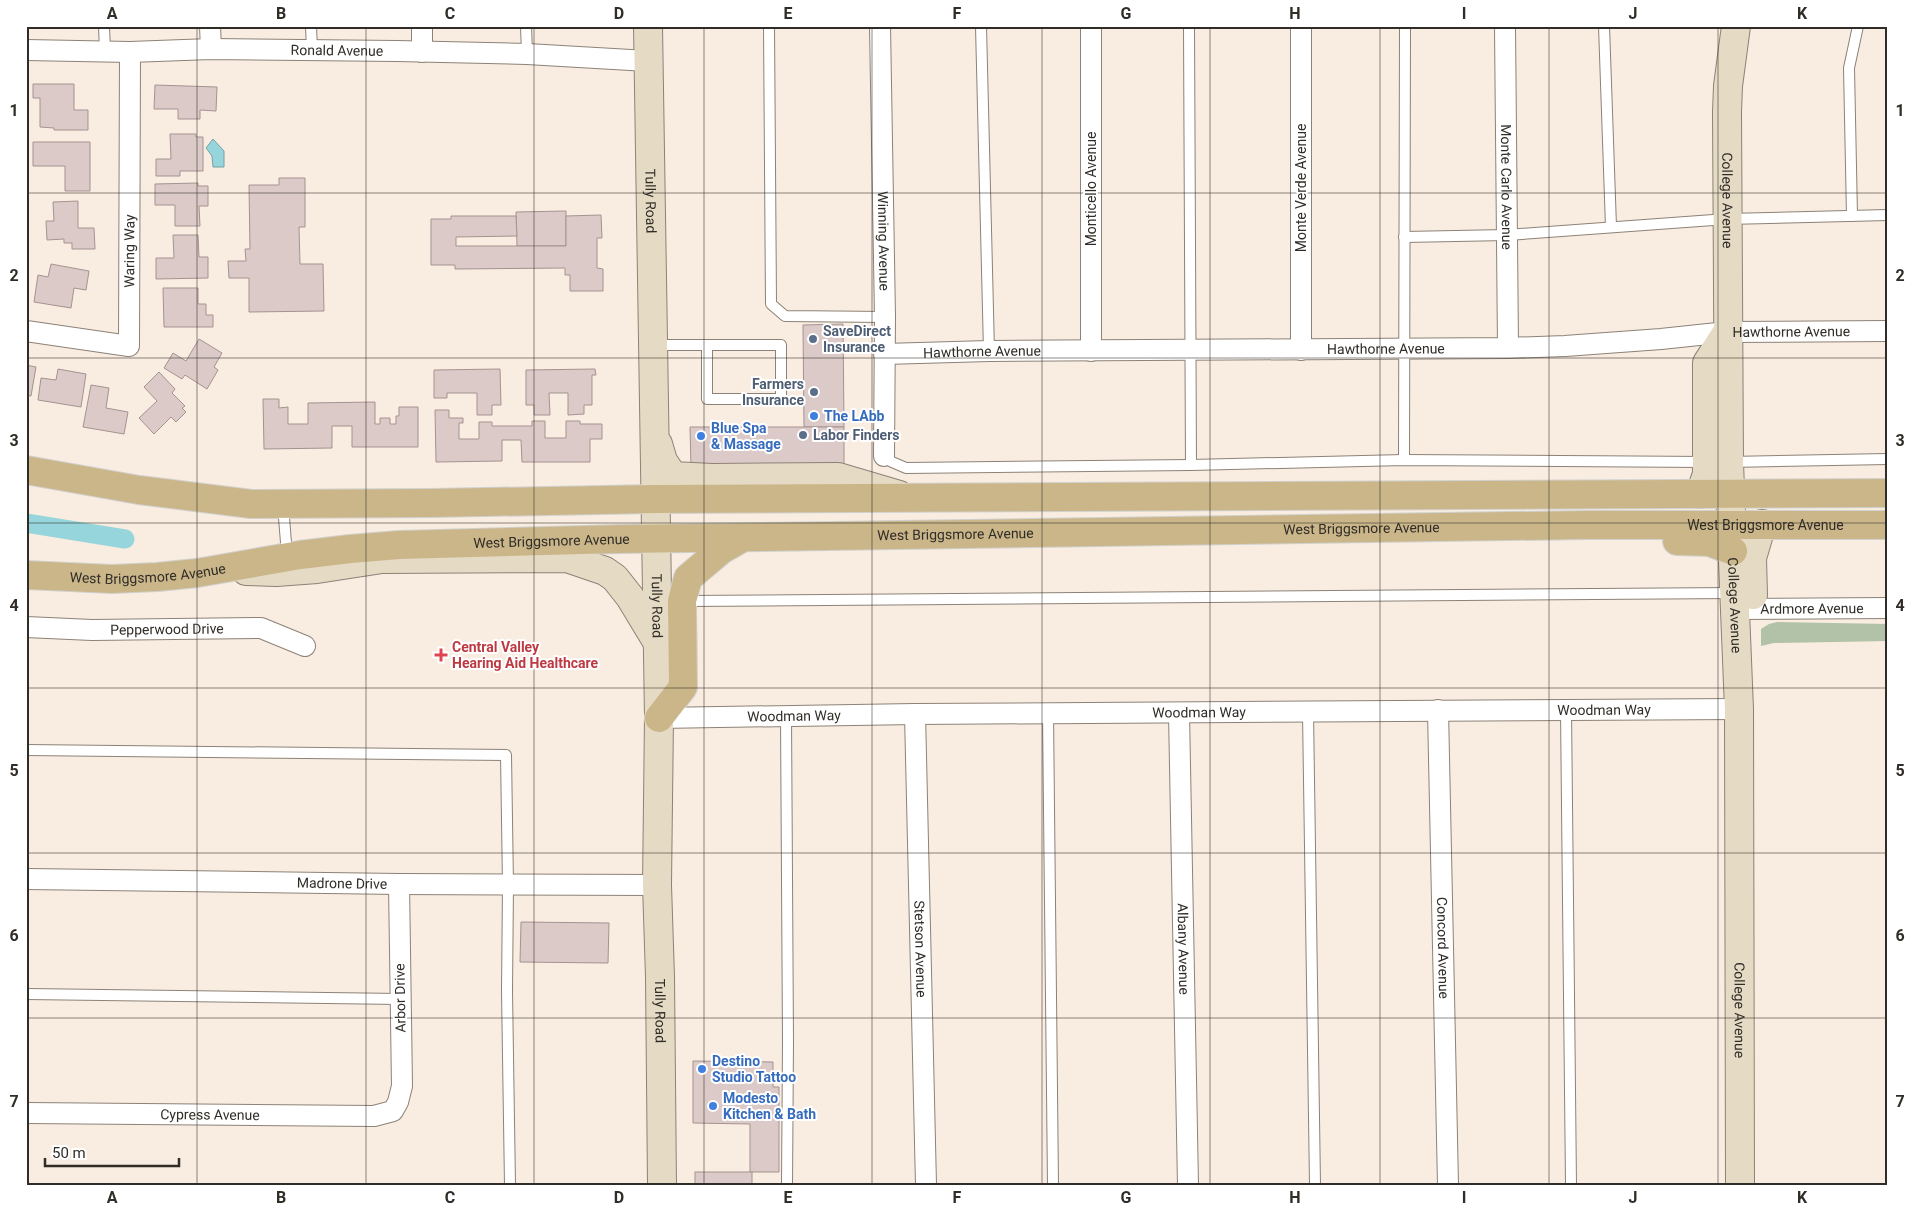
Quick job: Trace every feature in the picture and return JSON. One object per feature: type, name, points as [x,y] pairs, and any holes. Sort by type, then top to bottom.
[{"type":"main road","name":"Tully Road","points":[[648,26],[659,718],[657,885],[662,1185]]},
{"type":"main road","name":"College Avenue","points":[[1736,26],[1728,86],[1727,332],[1718,462],[1730,494],[1733,551],[1741,604]]},
{"type":"main road","points":[[1700,494],[1718,462],[1707,363],[1727,332]]},
{"type":"main road","points":[[654,430],[663,461],[673,476],[712,478],[838,477],[910,498]]},
{"type":"main road","points":[[26,470],[190,497],[251,504],[655,499],[1888,494]]},
{"type":"main road","name":"West Briggsmore Avenue","points":[[26,576],[112,579],[157,577],[197,573],[350,549],[399,545],[656,539],[1731,524],[1888,525]]},
{"type":"main road","points":[[1739,709],[1753,689],[1741,604],[1762,524]]},
{"type":"main road","points":[[1454,528],[1515,541],[1702,541],[1733,551]]},
{"type":"main road","points":[[659,718],[683,688],[682,601],[688,578],[721,550],[744,538]]},
{"type":"main road","points":[[197,573],[276,572],[317,569],[382,559],[567,558],[604,571],[615,578],[630,596],[657,643]]},
{"type":"main road","name":"College Avenue","points":[[1739,709],[1740,1185]]},
{"type":"street","points":[[210,26],[211,49]]},
{"type":"street","points":[[422,26],[422,52]]},
{"type":"street","name":"Winning Avenue","points":[[880,26],[885,317],[884,456]]},
{"type":"street","name":"Monticello Avenue","points":[[1091,26],[1091,351]]},
{"type":"street","name":"Monte Verde Avenue","points":[[1301,26],[1301,350]]},
{"type":"street","name":"Monte Carlo Avenue","points":[[1505,26],[1508,348]]},
{"type":"street","name":"Ronald Avenue","points":[[26,50],[105,52],[211,49],[312,50],[527,54],[648,61]]},
{"type":"street","name":"Waring Way","points":[[26,331],[129,346],[130,52]]},
{"type":"street","name":"Hawthorne Avenue","points":[[884,354],[989,351],[1508,348],[1565,346],[1727,332],[1888,331]]},
{"type":"street","points":[[1688,336],[1702,346],[1707,363]]},
{"type":"street","name":"Ardmore Avenue","points":[[1741,604],[1888,608]]},
{"type":"street","name":"Pepperwood Drive","points":[[26,627],[92,630],[261,628],[305,646]]},
{"type":"street","name":"Woodman Way","points":[[659,718],[786,715],[1739,709]]},
{"type":"street","name":"Concord Avenue","points":[[1438,710],[1448,1185]]},
{"type":"street","name":"Albany Avenue","points":[[1179,713],[1188,1185]]},
{"type":"street","name":"Stetson Avenue","points":[[915,714],[926,1185]]},
{"type":"street","name":"Madrone Drive","points":[[26,879],[657,885]]},
{"type":"street","name":"Arbor Drive","points":[[393,1111],[398,1102],[402,1086],[399,884]]},
{"type":"street","name":"Cypress Avenue","points":[[26,1113],[374,1116],[393,1111]]},
{"type":"lane","points":[[104,26],[105,52]]},
{"type":"lane","points":[[311,26],[312,50]]},
{"type":"lane","points":[[526,26],[527,54]]},
{"type":"lane","points":[[769,26],[771,304],[785,316],[885,317]]},
{"type":"lane","points":[[982,26],[989,351]]},
{"type":"lane","points":[[1189,26],[1191,465]]},
{"type":"lane","points":[[1404,460],[1405,26]]},
{"type":"lane","points":[[1604,26],[1611,226]]},
{"type":"lane","points":[[1852,216],[1849,68],[1858,26]]},
{"type":"lane","points":[[1404,237],[1507,235],[1727,219],[1888,215]]},
{"type":"lane","points":[[653,345],[707,344],[781,345],[781,399],[707,399],[707,344]]},
{"type":"lane","points":[[884,456],[906,468],[1191,465],[1404,460],[1718,462],[1888,459]]},
{"type":"lane","points":[[283,504],[287,558]]},
{"type":"lane","points":[[682,601],[1741,604]]},
{"type":"lane","points":[[1566,710],[1571,1185]]},
{"type":"lane","points":[[1308,712],[1315,1185]]},
{"type":"lane","points":[[1048,713],[1053,1185]]},
{"type":"lane","points":[[786,715],[787,1185]]},
{"type":"lane","points":[[26,750],[506,755],[508,885],[506,992],[510,1185]]},
{"type":"lane","points":[[26,994],[400,999]]},
{"type":"green space","points":[[1777,622],[1888,624],[1888,641],[1774,643],[1761,646],[1761,629]]},
{"type":"water","points":[[213,139],[224,151],[224,167],[213,167],[212,156],[206,148]]},
{"type":"building","points":[[33,84],[74,84],[74,110],[88,110],[88,130],[54,130],[54,128],[40,127],[40,98],[33,98]]},
{"type":"building","points":[[155,85],[217,87],[216,111],[200,110],[200,119],[178,119],[178,109],[154,109]]},
{"type":"building","points":[[170,134],[196,134],[196,137],[203,137],[203,171],[180,171],[180,176],[156,176],[156,159],[171,159]]},
{"type":"building","points":[[33,142],[90,142],[90,191],[65,191],[65,166],[33,166]]},
{"type":"building","points":[[279,178],[305,178],[305,227],[299,227],[300,264],[323,264],[324,311],[249,312],[249,278],[229,278],[228,261],[246,261],[245,249],[250,249],[249,185],[279,185]]},
{"type":"building","points":[[198,183],[198,186],[208,186],[208,206],[199,206],[200,226],[175,226],[175,205],[155,205],[155,184]]},
{"type":"building","points":[[78,201],[78,228],[94,228],[95,249],[72,249],[72,243],[64,243],[64,239],[47,240],[46,221],[54,221],[53,202]]},
{"type":"building","points":[[566,211],[566,246],[517,246],[516,212]]},
{"type":"building","points":[[601,215],[602,238],[597,238],[597,268],[603,269],[603,291],[570,291],[570,275],[565,275],[565,268],[455,269],[455,265],[431,265],[431,219],[451,219],[451,216],[516,216],[517,236],[456,237],[456,246],[566,246],[566,216]]},
{"type":"building","points":[[173,235],[198,235],[199,257],[208,257],[208,278],[156,279],[156,258],[174,258]]},
{"type":"building","points":[[51,264],[89,271],[86,290],[74,288],[71,308],[34,302],[38,275],[48,277]]},
{"type":"building","points":[[163,288],[198,288],[198,304],[206,304],[206,315],[213,315],[213,327],[164,327]]},
{"type":"building","points":[[843,324],[844,427],[804,427],[803,325]]},
{"type":"building","points":[[199,339],[222,353],[214,367],[218,370],[207,389],[185,375],[182,379],[164,368],[173,353],[186,361]]},
{"type":"building","points":[[26,365],[36,367],[31,396],[26,395]]},
{"type":"building","points":[[58,369],[86,374],[81,407],[38,400],[41,378],[56,380]]},
{"type":"building","points":[[500,369],[501,405],[492,405],[492,415],[477,415],[477,393],[447,393],[447,398],[434,398],[434,370]]},
{"type":"building","points":[[595,369],[596,375],[592,375],[592,405],[584,405],[584,414],[568,415],[568,393],[549,393],[550,415],[534,415],[534,405],[526,405],[526,370]]},
{"type":"building","points":[[159,372],[175,389],[172,393],[185,406],[182,408],[186,412],[176,422],[171,417],[154,434],[139,418],[157,401],[144,387]]},
{"type":"building","points":[[91,385],[109,388],[106,408],[128,412],[124,434],[83,427]]},
{"type":"building","points":[[263,399],[279,399],[279,408],[288,407],[288,424],[308,424],[308,403],[375,402],[375,424],[380,424],[380,418],[390,418],[390,424],[396,424],[396,416],[399,416],[399,407],[418,407],[418,447],[352,447],[352,426],[332,426],[332,448],[264,449]]},
{"type":"building","points":[[435,410],[449,410],[449,418],[463,418],[463,423],[459,423],[459,439],[479,439],[479,422],[492,422],[492,426],[532,426],[532,421],[545,421],[545,438],[566,438],[566,421],[580,421],[580,424],[602,424],[602,439],[590,439],[590,462],[522,462],[521,440],[502,440],[502,461],[436,462]]},
{"type":"building","points":[[690,427],[844,427],[844,466],[691,467]]},
{"type":"building","points":[[521,922],[609,923],[608,963],[520,962]]},
{"type":"building","points":[[693,1061],[773,1062],[773,1087],[779,1087],[779,1172],[750,1172],[750,1124],[693,1123]]},
{"type":"building","points":[[695,1172],[752,1172],[752,1185],[695,1185]]},
{"type":"waterway","points":[[26,523],[125,539]]},
{"type":"place","name":"SaveDirect Insurance","points":[[813,339]]},
{"type":"place","name":"Farmers Insurance","points":[[814,392]]},
{"type":"place","name":"The LAbb","points":[[814,416]]},
{"type":"place","name":"Labor Finders","points":[[803,435]]},
{"type":"place","name":"Blue Spa & Massage","points":[[701,436]]},
{"type":"place","name":"Central Valley Hearing Aid Healthcare","points":[[441,655]]},
{"type":"place","name":"Destino Studio Tattoo","points":[[702,1069]]},
{"type":"place","name":"Modesto Kitchen & Bath","points":[[713,1106]]}]
